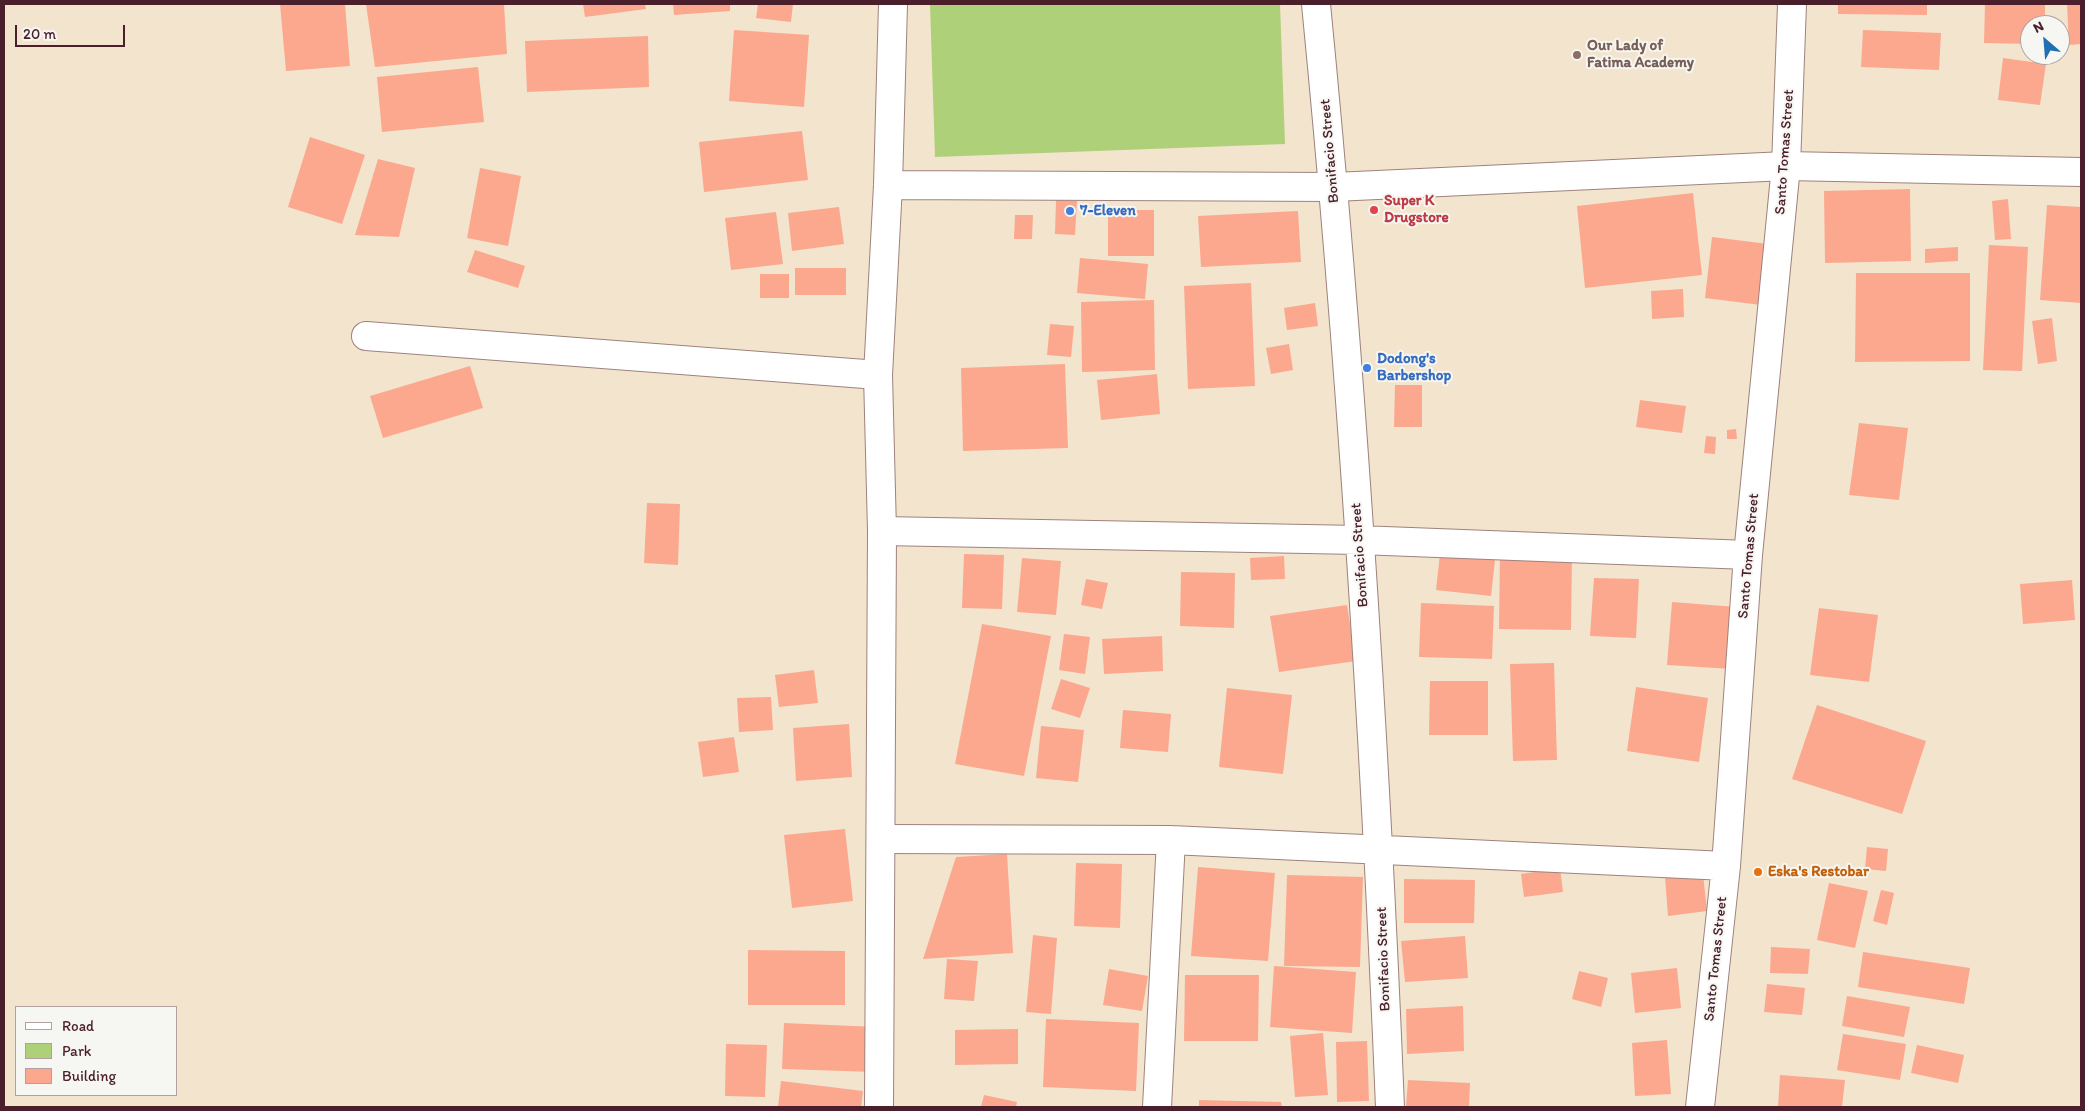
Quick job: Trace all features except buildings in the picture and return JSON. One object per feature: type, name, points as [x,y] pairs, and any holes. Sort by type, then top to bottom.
[{"type":"street","points":[[879,1107],[882,839],[882,531],[878,375],[888,185],[893,4]]},
{"type":"street","name":"Bonifacio Street","points":[[1316,4],[1334,186],[1380,851],[1390,1107]]},
{"type":"street","name":"Santo Tomas Street","points":[[1700,1107],[1726,866],[1748,555],[1786,166],[1792,4]]},
{"type":"street","points":[[888,185],[1334,186],[1786,166],[2081,172]]},
{"type":"street","points":[[366,336],[878,375]]},
{"type":"street","points":[[882,531],[1359,540],[1748,555]]},
{"type":"street","points":[[882,839],[1171,840],[1726,866]]},
{"type":"street","points":[[1157,1107],[1171,840]]},
{"type":"green space","points":[[930,4],[1280,4],[1285,144],[935,157]]},
{"type":"place","name":"Our Lady of Fatima Academy","points":[[1577,55]]},
{"type":"place","name":"Super K Drugstore","points":[[1374,210]]},
{"type":"place","name":"7-Eleven","points":[[1070,211]]},
{"type":"place","name":"Dodong's Barbershop","points":[[1367,368]]},
{"type":"place","name":"Eska's Restobar","points":[[1758,872]]}]
